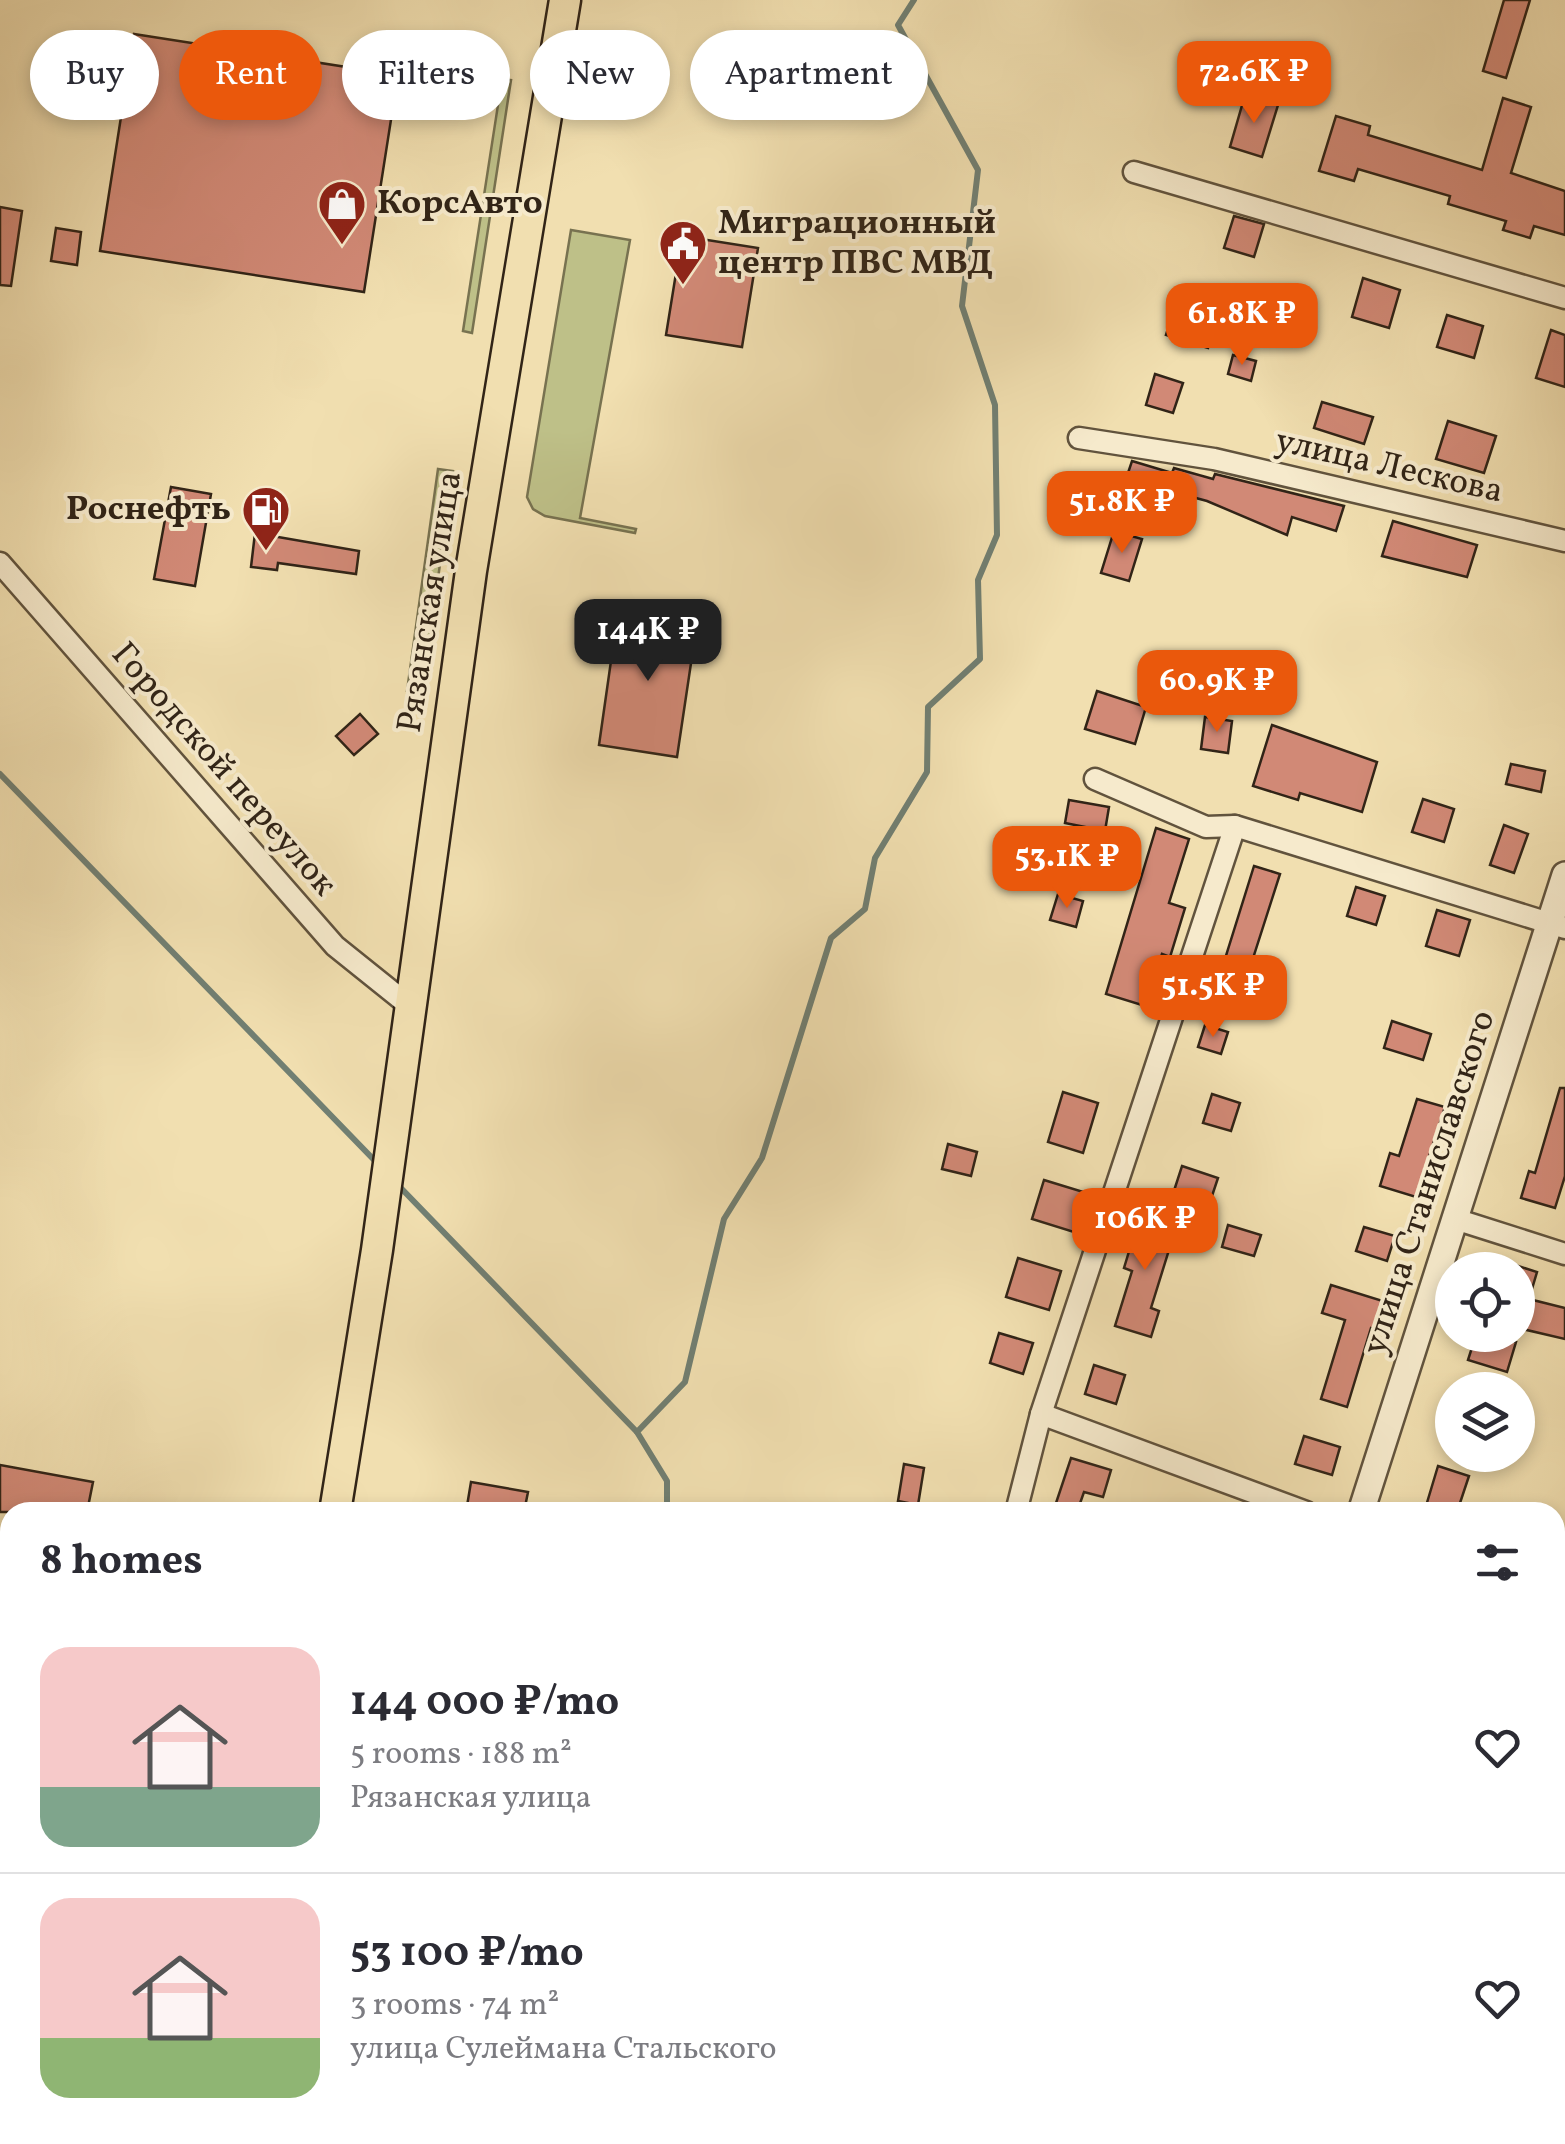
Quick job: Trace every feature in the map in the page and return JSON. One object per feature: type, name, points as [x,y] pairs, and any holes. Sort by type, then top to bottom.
[{"type":"main road","name":"Рязанская улица","points":[[337,1502],[382,1217],[471,571],[564,0]]},
{"type":"street","points":[[1134,172],[1565,298]]},
{"type":"street","name":"улица Лескова","points":[[1079,438],[1214,459],[1565,542]]},
{"type":"street","name":"Городской переулок","points":[[0,563],[335,946],[411,1006]]},
{"type":"street","points":[[1095,778],[1206,827],[1235,826],[1558,926]]},
{"type":"street","points":[[1019,1502],[1041,1414],[1235,826]]},
{"type":"street","name":"улица Станиславского","points":[[1364,1502],[1454,1219],[1558,926],[1565,875]]},
{"type":"street","points":[[1454,1219],[1565,1254]]},
{"type":"street","points":[[1041,1414],[1279,1502]]},
{"type":"green space","points":[[496,120],[505,120],[472,333],[463,331]]},
{"type":"green space","points":[[571,230],[630,240],[580,518],[636,529],[635,533],[545,516],[533,509],[527,497]]},
{"type":"green space","points":[[438,469],[453,471],[422,693],[407,691]]},
{"type":"building","points":[[1504,0],[1530,0],[1506,78],[1483,71]]},
{"type":"building","points":[[159,38],[179,41],[179,120],[322,120],[322,63],[342,66],[342,120],[391,120],[364,292],[100,251],[121,120],[159,120]]},
{"type":"building","points":[[1245,95],[1278,105],[1262,157],[1230,147]]},
{"type":"building","points":[[1503,98],[1531,107],[1511,173],[1565,191],[1565,235],[1534,226],[1530,238],[1503,230],[1506,221],[1448,204],[1450,196],[1358,169],[1354,181],[1319,171],[1336,116],[1370,126],[1368,135],[1482,170]]},
{"type":"building","points":[[0,207],[22,211],[11,286],[0,285]]},
{"type":"building","points":[[1234,216],[1264,224],[1254,257],[1224,248]]},
{"type":"building","points":[[56,228],[81,232],[77,265],[51,261]]},
{"type":"building","points":[[682,236],[758,248],[742,347],[666,335]]},
{"type":"building","points":[[1363,278],[1400,290],[1389,328],[1352,317]]},
{"type":"building","points":[[1176,303],[1218,315],[1208,348],[1166,335]]},
{"type":"building","points":[[1447,315],[1483,326],[1474,358],[1437,347]]},
{"type":"building","points":[[1551,330],[1565,335],[1565,387],[1536,378]]},
{"type":"building","points":[[1233,355],[1256,361],[1251,381],[1228,374]]},
{"type":"building","points":[[1155,374],[1183,383],[1173,413],[1146,405]]},
{"type":"building","points":[[1322,402],[1373,417],[1364,444],[1314,428]]},
{"type":"building","points":[[1448,421],[1496,436],[1484,473],[1436,459]]},
{"type":"building","points":[[1132,461],[1172,473],[1174,468],[1213,479],[1215,474],[1344,506],[1336,531],[1292,517],[1287,535],[1207,501],[1144,484],[1142,494],[1123,488]]},
{"type":"building","points":[[171,487],[211,494],[195,586],[154,579]]},
{"type":"building","points":[[1393,521],[1477,545],[1467,577],[1382,556]]},
{"type":"building","points":[[1114,531],[1142,539],[1129,581],[1101,573]]},
{"type":"building","points":[[255,533],[359,551],[356,574],[278,563],[277,570],[251,567]]},
{"type":"building","points":[[618,612],[697,623],[677,757],[599,745]]},
{"type":"building","points":[[1097,691],[1146,707],[1135,744],[1085,729]]},
{"type":"building","points":[[360,714],[378,734],[354,755],[336,736]]},
{"type":"building","points":[[1205,717],[1232,721],[1228,753],[1201,749]]},
{"type":"building","points":[[1272,725],[1377,762],[1362,812],[1300,793],[1298,800],[1253,786]]},
{"type":"building","points":[[1511,764],[1545,771],[1541,792],[1506,784]]},
{"type":"building","points":[[1423,799],[1454,809],[1444,842],[1412,832]]},
{"type":"building","points":[[1069,800],[1109,807],[1105,831],[1065,823]]},
{"type":"building","points":[[1504,825],[1528,834],[1514,873],[1490,865]]},
{"type":"building","points":[[1156,828],[1189,839],[1169,903],[1185,908],[1170,957],[1162,954],[1145,1006],[1106,994]]},
{"type":"building","points":[[1254,866],[1280,874],[1240,999],[1215,991]]},
{"type":"building","points":[[1356,887],[1385,896],[1376,925],[1347,916]]},
{"type":"building","points":[[1058,894],[1083,901],[1076,927],[1050,920]]},
{"type":"building","points":[[1437,910],[1470,920],[1459,956],[1426,946]]},
{"type":"building","points":[[1392,1021],[1431,1034],[1423,1060],[1384,1048]]},
{"type":"building","points":[[1205,1025],[1228,1032],[1221,1054],[1198,1047]]},
{"type":"building","points":[[1560,1088],[1565,1088],[1565,1176],[1555,1208],[1521,1198],[1529,1171],[1535,1173]]},
{"type":"building","points":[[1063,1092],[1098,1103],[1083,1153],[1048,1142]]},
{"type":"building","points":[[1212,1094],[1240,1103],[1231,1131],[1203,1123]]},
{"type":"building","points":[[1417,1099],[1445,1107],[1416,1197],[1380,1186],[1390,1153],[1399,1156]]},
{"type":"building","points":[[948,1144],[977,1152],[971,1176],[942,1169]]},
{"type":"building","points":[[1182,1166],[1218,1178],[1207,1211],[1171,1200]]},
{"type":"building","points":[[1044,1180],[1090,1194],[1077,1233],[1032,1219]]},
{"type":"building","points":[[1141,1212],[1177,1224],[1151,1308],[1159,1311],[1151,1337],[1115,1326],[1132,1271],[1124,1268]]},
{"type":"building","points":[[1228,1225],[1261,1235],[1254,1256],[1222,1247]]},
{"type":"building","points":[[1364,1227],[1395,1236],[1387,1261],[1356,1251]]},
{"type":"building","points":[[1018,1258],[1061,1271],[1049,1310],[1006,1297]]},
{"type":"building","points":[[1331,1285],[1386,1302],[1378,1330],[1371,1328],[1347,1407],[1321,1399],[1345,1320],[1322,1313]]},
{"type":"building","points":[[1535,1300],[1565,1308],[1565,1339],[1535,1332]]},
{"type":"building","points":[[999,1333],[1033,1343],[1023,1374],[990,1363]]},
{"type":"building","points":[[1471,1352],[1513,1352],[1507,1372],[1468,1360]]},
{"type":"building","points":[[1094,1365],[1125,1375],[1116,1404],[1085,1394]]},
{"type":"building","points":[[1304,1436],[1340,1447],[1332,1475],[1295,1464]]},
{"type":"building","points":[[1071,1458],[1111,1470],[1103,1497],[1084,1492],[1080,1502],[1056,1502]]},
{"type":"building","points":[[904,1464],[924,1468],[918,1502],[898,1501]]},
{"type":"building","points":[[0,1465],[93,1482],[89,1502],[0,1502]]},
{"type":"building","points":[[1436,1472],[1469,1476],[1460,1502],[1427,1502]]},
{"type":"building","points":[[471,1482],[528,1492],[526,1502],[468,1502]]},
{"type":"waterway","points":[[667,1502],[667,1481],[637,1432],[685,1382],[724,1219],[762,1158],[831,938],[865,909],[875,858],[927,772],[928,707],[980,659],[978,580],[997,535],[995,405],[962,306],[978,170],[898,25],[914,0]]},
{"type":"waterway","points":[[0,774],[378,1164]]},
{"type":"waterway","points":[[397,1184],[637,1432]]},
{"type":"place","name":"КорсАвто","points":[[342,246]]},
{"type":"place","name":"Миграционный центр ПВС МВД","points":[[683,286]]},
{"type":"place","name":"Роснефть","points":[[266,552]]}]
